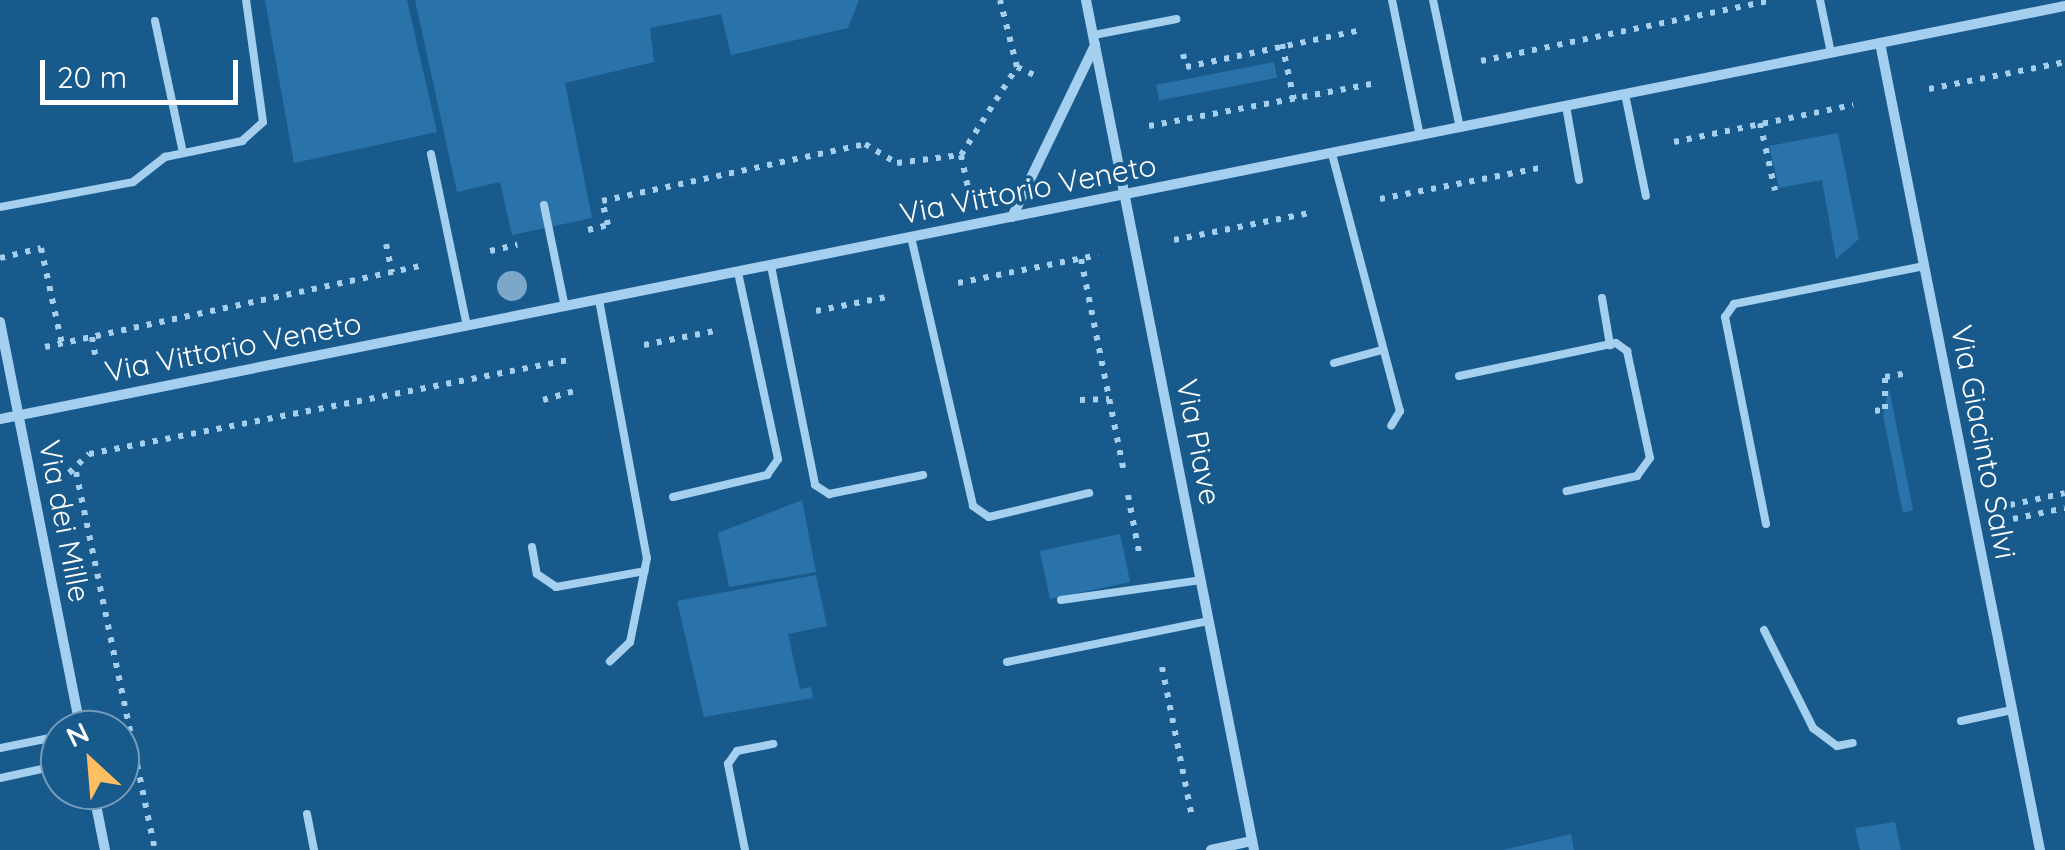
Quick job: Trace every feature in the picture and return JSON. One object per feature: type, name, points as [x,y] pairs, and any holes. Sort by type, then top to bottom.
[{"type":"street","name":"Via Piave","points":[[1086,0],[1253,846]]},
{"type":"street","name":"Via Vittorio Veneto","points":[[0,419],[1831,54],[2057,5]]},
{"type":"street","points":[[1012,217],[1095,40]]},
{"type":"street","name":"Via Giacinto Salvi","points":[[1880,43],[2040,850]]},
{"type":"street","name":"Via dei Mille","points":[[0,322],[77,710]]},
{"type":"street","points":[[97,810],[105,850]]},
{"type":"street","points":[[1212,850],[1253,846]]},
{"type":"lane","points":[[0,207],[133,182],[183,153],[242,140],[264,122],[246,0]]},
{"type":"lane","points":[[1392,0],[1420,136]]},
{"type":"lane","points":[[1433,0],[1460,128]]},
{"type":"lane","points":[[1820,0],[1831,54]]},
{"type":"lane","points":[[1095,40],[1176,19]]},
{"type":"lane","points":[[154,21],[183,153]]},
{"type":"lane","points":[[1625,94],[1646,196]]},
{"type":"lane","points":[[1566,106],[1579,180]]},
{"type":"lane","points":[[431,154],[467,326]]},
{"type":"lane","points":[[1332,154],[1400,411],[1390,426]]},
{"type":"lane","points":[[544,205],[565,306]]},
{"type":"lane","points":[[911,237],[972,506],[989,516],[1089,493]]},
{"type":"lane","points":[[771,266],[815,485],[828,494],[923,475]]},
{"type":"lane","points":[[1766,524],[1725,317],[1734,304],[1924,266]]},
{"type":"lane","points":[[673,497],[767,475],[778,459],[738,272]]},
{"type":"lane","points":[[1602,298],[1610,345]]},
{"type":"lane","points":[[599,300],[645,572],[630,642],[610,661]]},
{"type":"lane","points":[[1459,376],[1610,345],[1627,351],[1650,458],[1637,476],[1567,491]]},
{"type":"lane","points":[[1334,363],[1382,350]]},
{"type":"lane","points":[[532,547],[537,574],[556,586],[645,572]]},
{"type":"lane","points":[[1062,600],[1201,580]]},
{"type":"lane","points":[[1007,662],[1208,621]]},
{"type":"lane","points":[[1764,630],[1813,728],[1837,746],[1854,742]]},
{"type":"lane","points":[[1961,720],[2012,710]]},
{"type":"lane","points":[[0,748],[40,740]]},
{"type":"lane","points":[[745,850],[728,764],[737,751],[773,744]]},
{"type":"lane","points":[[0,778],[40,770]]},
{"type":"lane","points":[[307,814],[314,850]]},
{"type":"path","points":[[1176,19],[1186,67],[1398,23]]},
{"type":"path","points":[[1282,45],[1294,100]]},
{"type":"path","points":[[1637,150],[2065,62]]},
{"type":"path","points":[[1760,124],[1775,190]]},
{"type":"path","points":[[781,318],[1576,161]]},
{"type":"path","points":[[386,244],[392,272]]},
{"type":"path","points":[[0,258],[42,248],[62,344]]},
{"type":"path","points":[[31,480],[76,472],[89,454],[749,324]]},
{"type":"path","points":[[543,400],[578,393],[571,360]]},
{"type":"path","points":[[1875,412],[1885,409],[1886,377],[1944,366]]},
{"type":"path","points":[[1080,400],[1109,400]]},
{"type":"path","points":[[76,472],[156,850]]},
{"type":"path","points":[[2009,505],[2065,493]]},
{"type":"path","points":[[2012,520],[2065,508]]},
{"type":"shaded area","points":[[265,0],[407,0],[437,132],[294,163]]},
{"type":"shaded area","points":[[415,0],[859,0],[848,28],[731,55],[721,14],[650,28],[654,62],[565,83],[592,218],[512,235],[500,182],[457,192]]},
{"type":"shaded area","points":[[1274,62],[1277,78],[1159,101],[1156,85]]},
{"type":"shaded area","points":[[1838,133],[1859,239],[1836,259],[1822,180],[1779,188],[1769,146]]},
{"type":"shaded area","points":[[1889,388],[1913,510],[1903,513],[1883,415]]},
{"type":"shaded area","points":[[802,500],[816,572],[729,587],[718,533]]},
{"type":"shaded area","points":[[1120,534],[1130,582],[1050,599],[1040,551]]},
{"type":"shaded area","points":[[816,575],[827,626],[788,634],[800,689],[811,687],[813,698],[704,717],[677,601]]},
{"type":"shaded area","points":[[1895,822],[1901,850],[1860,850],[1855,828]]},
{"type":"shaded area","points":[[1571,834],[1574,850],[1503,850]]}]
